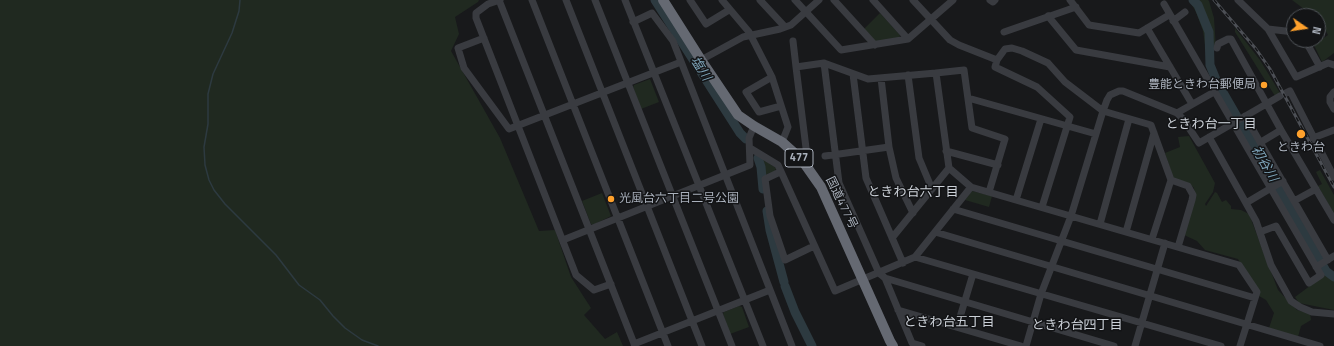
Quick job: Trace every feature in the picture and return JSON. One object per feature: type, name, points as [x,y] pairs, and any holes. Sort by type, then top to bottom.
[{"type":"highway","name":"国道477号","points":[[663,0],[701,60],[738,114],[754,126],[782,142],[802,160],[821,187],[893,346]]},
{"type":"street","points":[[612,284],[594,290],[576,275],[476,18],[476,13],[488,4],[499,0],[612,284],[635,345],[663,332],[770,290]]},
{"type":"street","points":[[532,0],[668,346]]},
{"type":"street","points":[[566,0],[702,346]]},
{"type":"street","points":[[595,0],[732,346]]},
{"type":"street","points":[[624,0],[763,346]]},
{"type":"street","points":[[690,0],[706,24],[729,10]]},
{"type":"street","points":[[722,0],[751,35],[772,77],[788,127],[782,142]]},
{"type":"street","points":[[760,0],[785,27]]},
{"type":"street","points":[[795,0],[841,50],[908,39],[952,0]]},
{"type":"street","points":[[701,60],[736,40],[791,25],[819,0]]},
{"type":"street","points":[[834,0],[875,45]]},
{"type":"street","points":[[873,0],[908,39]]},
{"type":"street","points":[[913,0],[950,40],[997,60]]},
{"type":"street","points":[[990,0],[992,2],[995,0]]},
{"type":"street","points":[[1070,0],[1090,25],[1139,33],[1147,28],[1185,12]]},
{"type":"street","points":[[1238,0],[1268,29],[1296,78],[1328,63],[1334,65]]},
{"type":"street","points":[[1164,4],[1321,275],[1309,282],[1276,226],[1260,232]]},
{"type":"street","points":[[1004,32],[1076,6]]},
{"type":"street","points":[[633,22],[652,13],[673,41],[792,346]]},
{"type":"street","points":[[1048,16],[1076,50],[1170,67]]},
{"type":"street","points":[[1147,28],[1192,104]]},
{"type":"street","points":[[1268,29],[1286,31]]},
{"type":"street","points":[[484,38],[458,48],[464,68],[509,130],[681,62]]},
{"type":"street","points":[[1217,48],[1218,44],[1231,39],[1281,130],[1334,220]]},
{"type":"street","points":[[793,41],[807,156],[802,160]]},
{"type":"street","points":[[1042,208],[1070,118],[1037,87],[995,67],[997,60],[1005,49],[1012,48],[1022,51],[1048,63],[1065,82],[1103,111],[1151,125],[1171,180],[1152,240]]},
{"type":"street","points":[[1309,48],[1320,67]]},
{"type":"street","points":[[796,67],[824,63],[868,79],[964,70],[972,128],[1005,139],[989,192]]},
{"type":"street","points":[[824,63],[839,183],[879,273],[885,278],[1114,346]]},
{"type":"street","points":[[936,73],[949,168],[971,187],[1239,265],[1257,292],[1240,346]]},
{"type":"street","points":[[853,74],[866,178],[903,263]]},
{"type":"street","points":[[908,75],[919,158],[932,189]]},
{"type":"street","points":[[772,77],[746,92],[759,112],[781,106]]},
{"type":"street","points":[[881,78],[890,147],[896,178],[913,213]]},
{"type":"street","points":[[1026,346],[1041,294],[1071,216],[1103,111],[1110,95],[1118,91],[1123,91],[1177,114],[1183,119],[1199,143],[1290,91],[1334,177]]},
{"type":"street","points":[[1177,114],[1214,92]]},
{"type":"street","points":[[1334,92],[1330,97],[1330,102],[1334,109]]},
{"type":"street","points":[[968,98],[1096,134]]},
{"type":"street","points":[[1245,116],[1294,201],[1330,259],[1316,267]]},
{"type":"street","points":[[1016,200],[1041,118]]},
{"type":"street","points":[[1100,224],[1129,119]]},
{"type":"street","points":[[563,240],[750,165],[749,138],[754,126]]},
{"type":"street","points":[[1261,142],[1281,130]]},
{"type":"street","points":[[1313,138],[1334,130]]},
{"type":"street","points":[[1126,232],[1154,133]]},
{"type":"street","points":[[1208,138],[1256,221],[1271,265],[1291,301],[1312,312],[1334,314]]},
{"type":"street","points":[[825,156],[890,147]]},
{"type":"street","points":[[750,148],[778,165],[835,291],[915,257],[971,187]]},
{"type":"street","points":[[946,151],[998,165]]},
{"type":"street","points":[[892,238],[949,168]]},
{"type":"street","points":[[780,172],[765,179],[770,216],[785,260],[814,246]]},
{"type":"street","points":[[1171,180],[1188,186],[1193,195],[1178,247]]},
{"type":"street","points":[[1246,203],[1283,181]]},
{"type":"street","points":[[1294,201],[1316,189]]},
{"type":"street","points":[[953,209],[1255,298]]},
{"type":"street","points":[[935,232],[1320,346]]},
{"type":"street","points":[[1135,346],[1165,243]]},
{"type":"street","points":[[915,257],[1221,346]]},
{"type":"street","points":[[957,327],[973,274]]},
{"type":"street","points":[[885,278],[912,343],[922,346]]},
{"type":"street","points":[[898,310],[1021,346]]},
{"type":"shaded area","points":[[0,0],[479,0],[455,17],[459,34],[451,51],[500,138],[539,231],[555,230],[571,277],[591,308],[584,315],[605,339],[617,332],[623,346],[0,346]]},
{"type":"shaded area","points":[[1189,0],[1209,1],[1214,18],[1216,48],[1206,52],[1203,31],[1196,12]]},
{"type":"shaded area","points":[[1292,0],[1334,0],[1334,53],[1322,62],[1315,48],[1326,48],[1326,36],[1328,35],[1326,31],[1326,8],[1303,8]]},
{"type":"shaded area","points":[[880,13],[900,35],[899,38],[876,42],[864,29]]},
{"type":"shaded area","points":[[1235,28],[1260,60],[1280,93],[1275,96],[1235,32]]},
{"type":"shaded area","points":[[650,79],[659,102],[641,109],[633,87],[634,85]]},
{"type":"shaded area","points":[[1189,136],[1215,183],[1213,192],[1205,204],[1206,206],[1215,192],[1222,202],[1226,200],[1231,206],[1231,209],[1241,210],[1249,214],[1278,290],[1297,310],[1310,313],[1311,320],[1301,326],[1298,337],[1268,331],[1274,313],[1266,300],[1259,296],[1238,259],[1205,250],[1197,241],[1184,235],[1195,199],[1194,188],[1190,184],[1173,178],[1165,153],[1180,147],[1178,137]]},
{"type":"shaded area","points":[[760,157],[776,168],[775,171],[762,176]]},
{"type":"shaded area","points":[[1320,170],[1334,195],[1334,214],[1318,186],[1322,184],[1316,172]]},
{"type":"shaded area","points":[[972,191],[992,196],[989,207],[965,200]]},
{"type":"shaded area","points":[[602,193],[611,216],[593,225],[591,224],[582,201]]},
{"type":"shaded area","points":[[1329,269],[1334,276],[1334,310],[1299,303],[1295,297],[1322,277],[1322,270]]},
{"type":"shaded area","points":[[739,306],[742,307],[749,327],[730,334],[723,314],[724,312]]},
{"type":"waterway","points":[[240,0],[239,11],[232,33],[213,74],[208,94],[208,124],[204,147],[205,165],[209,180],[214,190],[225,204],[276,255],[299,285],[320,300],[345,328],[362,340],[378,346]]},
{"type":"waterway","name":"塩川","points":[[655,0],[740,133],[746,139]]},
{"type":"waterway","name":"初谷川","points":[[1193,0],[1198,5],[1209,32],[1210,65],[1217,82],[1326,271],[1334,277]]},
{"type":"waterway","name":"塩川","points":[[758,158],[761,167],[763,189]]},
{"type":"waterway","name":"塩川","points":[[767,211],[770,230],[784,282]]},
{"type":"waterway","name":"塩川","points":[[785,286],[795,312],[812,346]]},
{"type":"railway","points":[[1214,0],[1256,49],[1270,69],[1334,187]]},
{"type":"place","name":"豊能ときわ台郵便局","points":[[1264,85]]},
{"type":"place","name":"ときわ台","points":[[1301,134]]},
{"type":"place","name":"光風台六丁目二号公園","points":[[611,199]]},
{"type":"district","name":"ときわ台一丁目","points":[[1211,125]]},
{"type":"district","name":"ときわ台六丁目","points":[[913,193]]},
{"type":"district","name":"ときわ台五丁目","points":[[949,323]]},
{"type":"district","name":"ときわ台四丁目","points":[[1077,326]]}]
